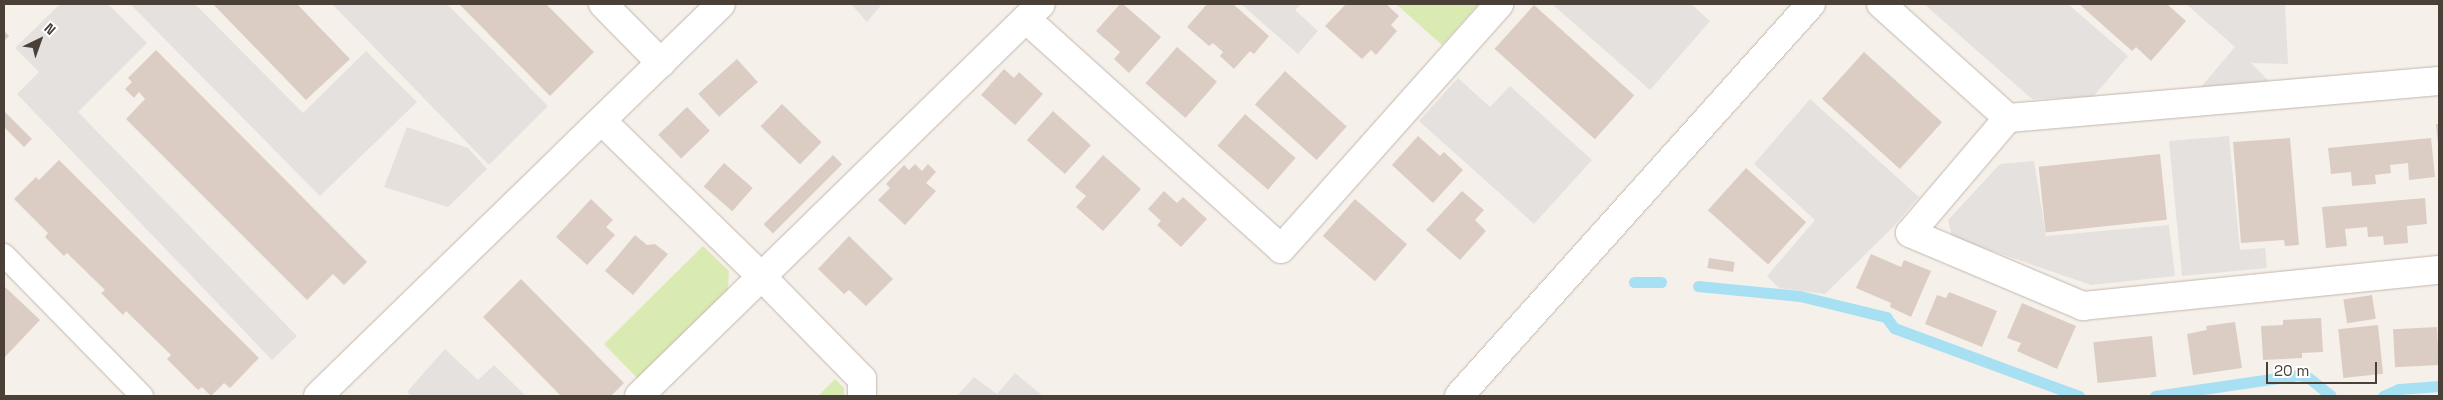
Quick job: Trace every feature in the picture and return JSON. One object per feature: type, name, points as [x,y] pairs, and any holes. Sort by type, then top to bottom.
[{"type":"street","points":[[603,4],[661,63]]},
{"type":"street","points":[[318,396],[721,4]]},
{"type":"street","points":[[639,396],[1033,11],[1281,249],[1499,4]]},
{"type":"street","points":[[1459,396],[1811,4]]},
{"type":"street","points":[[1881,4],[2008,118]]},
{"type":"street","points":[[2439,81],[2008,118],[1910,233],[2083,306],[2439,270]]},
{"type":"street","points":[[602,121],[762,277],[862,379],[862,396]]},
{"type":"lane","points":[[4,255],[142,396]]},
{"type":"shaded area","points":[[60,4],[108,4],[147,43],[78,112],[297,336],[272,360],[17,94],[39,72],[15,48]]},
{"type":"shaded area","points":[[130,4],[195,4],[303,113],[366,51],[417,102],[320,196]]},
{"type":"shaded area","points":[[332,4],[447,4],[548,106],[489,165]]},
{"type":"shaded area","points":[[851,4],[882,4],[867,22]]},
{"type":"shaded area","points":[[1241,4],[1301,4],[1295,10],[1318,31],[1298,54]]},
{"type":"shaded area","points":[[1552,4],[1691,4],[1710,21],[1650,90]]},
{"type":"shaded area","points":[[1924,4],[2068,4],[2128,56],[2093,97],[2032,99]]},
{"type":"shaded area","points":[[2186,4],[2285,4],[2288,64],[2252,63],[2249,61],[2270,82],[2201,87],[2235,47]]},
{"type":"shaded area","points":[[1458,78],[1490,107],[1510,86],[1592,160],[1534,224],[1419,121]]},
{"type":"shaded area","points":[[1810,99],[1919,197],[1892,228],[1825,294],[1779,288],[1767,276],[1815,220],[1754,164]]},
{"type":"shaded area","points":[[407,127],[468,148],[487,169],[448,207],[384,187]]},
{"type":"shaded area","points":[[2229,136],[2240,250],[2265,248],[2267,268],[2182,276],[2169,141]]},
{"type":"shaded area","points":[[2034,161],[2046,236],[2169,225],[2175,276],[2091,285],[1952,237],[1948,220],[2000,164]]},
{"type":"shaded area","points":[[445,349],[478,380],[494,365],[526,396],[411,396],[407,392]]},
{"type":"shaded area","points":[[1015,373],[1043,396],[957,396],[974,377],[997,394]]},
{"type":"green space","points":[[1396,4],[1476,4],[1477,6],[1442,45]]},
{"type":"green space","points":[[703,246],[729,271],[728,290],[639,380],[604,344]]},
{"type":"green space","points":[[835,379],[844,388],[844,396],[818,396]]},
{"type":"building","points":[[213,4],[297,4],[350,59],[306,100]]},
{"type":"building","points":[[459,4],[546,4],[594,52],[550,96]]},
{"type":"building","points":[[1120,4],[1123,4],[1161,37],[1129,73],[1114,59],[1120,52],[1096,31]]},
{"type":"building","points":[[1207,4],[1233,4],[1269,36],[1254,54],[1250,51],[1234,69],[1220,56],[1223,52],[1213,43],[1209,46],[1187,27]]},
{"type":"building","points":[[1346,4],[1386,4],[1399,16],[1391,25],[1397,31],[1376,55],[1371,50],[1362,59],[1325,26]]},
{"type":"building","points":[[2079,4],[2167,4],[2186,21],[2151,61],[2136,47],[2132,51]]},
{"type":"building","points":[[1534,5],[1634,95],[1595,139],[1495,49]]},
{"type":"building","points":[[4,31],[9,36],[4,41]]},
{"type":"building","points":[[1177,47],[1217,82],[1186,118],[1146,83]]},
{"type":"building","points":[[156,50],[367,262],[344,285],[333,274],[307,300],[126,119],[145,99],[139,92],[134,98],[125,89],[132,82],[128,78]]},
{"type":"building","points":[[1864,52],[1942,122],[1900,169],[1822,99]]},
{"type":"building","points":[[737,59],[758,82],[719,117],[698,94]]},
{"type":"building","points":[[1004,69],[1014,78],[1019,72],[1043,94],[1015,125],[981,95]]},
{"type":"building","points":[[1285,71],[1347,127],[1317,160],[1255,104]]},
{"type":"building","points":[[782,104],[822,142],[800,165],[760,126]]},
{"type":"building","points":[[687,107],[710,131],[681,159],[658,135]]},
{"type":"building","points":[[4,111],[32,139],[24,147],[4,127]]},
{"type":"building","points":[[1053,111],[1091,145],[1065,174],[1027,140]]},
{"type":"building","points":[[1245,114],[1296,158],[1268,190],[1217,146]]},
{"type":"building","points":[[2436,124],[2439,124],[2439,144],[2438,144]]},
{"type":"building","points":[[1418,136],[1440,156],[1444,152],[1463,170],[1433,203],[1392,165]]},
{"type":"building","points":[[2290,138],[2299,245],[2285,246],[2284,240],[2241,243],[2233,142]]},
{"type":"building","points":[[2431,138],[2435,177],[2409,180],[2408,163],[2390,165],[2391,173],[2375,175],[2376,184],[2352,186],[2351,172],[2331,174],[2328,148]]},
{"type":"building","points":[[2160,154],[2167,220],[2046,232],[2039,167]]},
{"type":"building","points":[[833,155],[842,164],[773,233],[764,224]]},
{"type":"building","points":[[1103,155],[1141,189],[1103,231],[1076,207],[1086,196],[1075,187]]},
{"type":"building","points":[[59,160],[259,358],[230,388],[224,383],[211,396],[202,387],[198,390],[167,359],[171,355],[126,311],[123,315],[101,293],[105,290],[67,253],[64,256],[45,237],[48,233],[14,199],[36,177],[39,180]]},
{"type":"building","points":[[724,163],[753,188],[732,211],[704,186]]},
{"type":"building","points":[[915,164],[922,171],[928,164],[936,172],[926,183],[936,191],[905,225],[878,200],[890,188],[886,184],[904,165],[909,170]]},
{"type":"building","points":[[1746,168],[1806,222],[1768,265],[1708,210]]},
{"type":"building","points":[[1164,191],[1177,203],[1183,197],[1207,219],[1181,247],[1157,225],[1161,221],[1148,209]]},
{"type":"building","points":[[1462,191],[1484,210],[1475,220],[1486,231],[1460,260],[1426,230]]},
{"type":"building","points":[[2425,198],[2427,224],[2407,226],[2408,243],[2384,245],[2383,236],[2368,237],[2367,227],[2345,229],[2347,246],[2326,248],[2322,207]]},
{"type":"building","points":[[591,199],[613,220],[606,227],[615,235],[587,265],[556,237]]},
{"type":"building","points":[[1355,199],[1407,244],[1375,281],[1323,236]]},
{"type":"building","points":[[635,235],[647,245],[655,244],[668,254],[633,295],[605,271]]},
{"type":"building","points":[[849,236],[893,279],[866,306],[849,290],[844,294],[818,269]]},
{"type":"building","points":[[1871,254],[1901,267],[1904,260],[1931,271],[1911,317],[1890,307],[1891,303],[1856,288]]},
{"type":"building","points":[[1709,258],[1735,262],[1733,272],[1707,268]]},
{"type":"building","points":[[521,279],[624,383],[611,396],[561,396],[483,317]]},
{"type":"building","points":[[4,286],[40,320],[4,358]]},
{"type":"building","points":[[1949,292],[1997,311],[1982,347],[1925,324],[1937,295],[1946,298]]},
{"type":"building","points":[[2372,295],[2376,319],[2347,323],[2343,300]]},
{"type":"building","points":[[2022,303],[2076,326],[2057,369],[2017,351],[2021,343],[2007,338]]},
{"type":"building","points":[[2321,318],[2323,352],[2302,353],[2302,358],[2263,360],[2261,326],[2283,325],[2283,320]]},
{"type":"building","points":[[2235,322],[2242,368],[2193,375],[2187,334],[2207,330],[2206,326]]},
{"type":"building","points":[[2378,325],[2383,374],[2343,378],[2338,329]]},
{"type":"building","points":[[2437,327],[2439,365],[2395,367],[2393,329]]},
{"type":"building","points":[[2152,336],[2156,377],[2098,383],[2093,342]]},
{"type":"waterway","points":[[1634,282],[1661,282]]},
{"type":"waterway","points":[[1698,286],[1800,296],[1886,317],[1894,328],[2079,396]]},
{"type":"waterway","points":[[2155,396],[2299,375],[2309,378],[2331,396]]},
{"type":"waterway","points":[[2383,396],[2399,389],[2439,386]]}]
